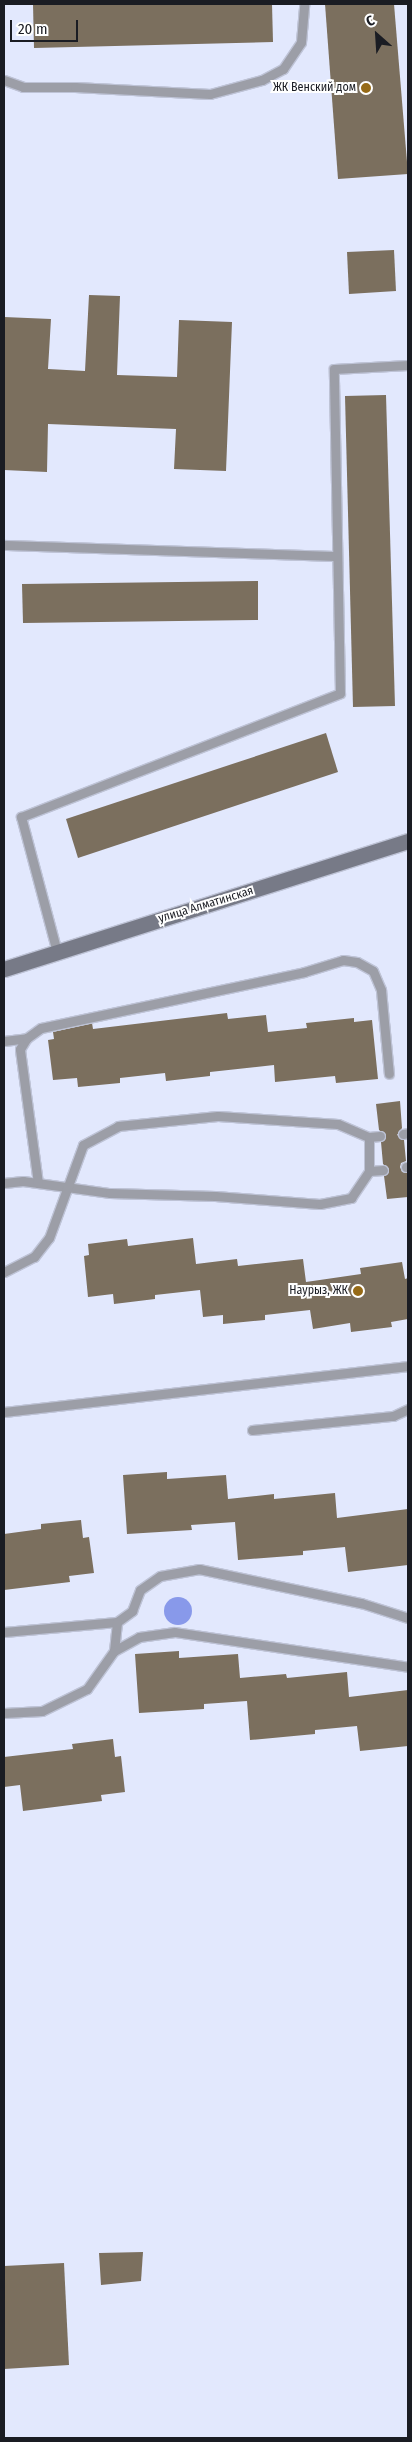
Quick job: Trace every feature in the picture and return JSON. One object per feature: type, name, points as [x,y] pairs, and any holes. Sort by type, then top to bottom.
[{"type":"street","name":"улица Алматинская","points":[[4,969],[408,841]]},
{"type":"lane","points":[[4,80],[23,87],[75,87],[210,94],[262,80],[283,69],[301,42],[304,4]]},
{"type":"lane","points":[[57,952],[21,817],[340,693],[334,369],[408,365]]},
{"type":"lane","points":[[4,545],[337,556]]},
{"type":"lane","points":[[4,1042],[27,1038],[42,1028],[294,974],[344,960],[363,964],[377,976],[382,990],[388,1074]]},
{"type":"lane","points":[[27,1038],[20,1049],[38,1183]]},
{"type":"lane","points":[[4,1272],[34,1257],[49,1238],[83,1144],[118,1126],[218,1116],[338,1124],[369,1136],[380,1136]]},
{"type":"lane","points":[[4,1183],[22,1181],[110,1193],[215,1196],[320,1204],[352,1198],[369,1171],[369,1136]]},
{"type":"lane","points":[[369,1171],[384,1170]]},
{"type":"lane","points":[[4,1412],[408,1366]]},
{"type":"lane","points":[[252,1430],[393,1416],[408,1409]]},
{"type":"lane","points":[[4,1632],[117,1622],[132,1611],[140,1590],[160,1576],[200,1569],[360,1603],[408,1618]]},
{"type":"lane","points":[[114,1651],[117,1622]]},
{"type":"lane","points":[[4,1713],[42,1711],[87,1689],[114,1651],[139,1637],[175,1632],[408,1666]]},
{"type":"water","points":[[178,1597],[188,1601],[192,1611],[188,1621],[178,1625],[168,1621],[164,1611],[168,1601]]},
{"type":"building","points":[[33,4],[272,4],[273,42],[34,48]]},
{"type":"building","name":"ЖК Венский дом","points":[[325,4],[394,4],[408,174],[338,179]]},
{"type":"building","points":[[394,250],[396,291],[349,294],[347,252]]},
{"type":"building","points":[[89,295],[120,296],[117,375],[177,377],[179,320],[232,322],[226,471],[174,469],[176,429],[48,424],[47,472],[4,470],[4,317],[51,319],[48,369],[85,371]]},
{"type":"building","points":[[386,395],[395,706],[353,707],[345,396]]},
{"type":"building","points":[[258,581],[258,620],[23,623],[22,584]]},
{"type":"building","points":[[326,733],[338,772],[78,858],[66,819]]},
{"type":"building","points":[[227,1013],[228,1019],[266,1015],[268,1032],[307,1028],[306,1023],[354,1018],[354,1022],[372,1020],[378,1079],[336,1083],[335,1076],[275,1082],[274,1065],[210,1072],[210,1076],[166,1081],[165,1073],[120,1078],[120,1083],[78,1087],[77,1078],[53,1080],[48,1040],[54,1039],[53,1032],[92,1023],[93,1029]]},
{"type":"building","points":[[400,1101],[402,1128],[397,1135],[404,1140],[406,1161],[401,1163],[400,1167],[402,1172],[407,1173],[408,1197],[387,1199],[384,1176],[389,1169],[383,1164],[381,1142],[385,1139],[386,1135],[379,1130],[376,1104]]},
{"type":"building","points":[[193,1238],[196,1264],[237,1259],[238,1266],[303,1259],[306,1282],[361,1274],[360,1268],[402,1262],[405,1279],[408,1278],[408,1319],[391,1322],[392,1327],[351,1332],[350,1323],[313,1329],[310,1310],[265,1315],[265,1320],[223,1324],[223,1315],[203,1317],[200,1290],[155,1295],[155,1299],[114,1304],[113,1294],[88,1297],[84,1256],[89,1255],[88,1244],[127,1239],[128,1246]]},
{"type":"building","points":[[167,1472],[167,1479],[226,1475],[228,1499],[274,1494],[274,1499],[335,1493],[337,1518],[408,1509],[408,1565],[348,1572],[345,1547],[303,1551],[303,1555],[238,1560],[235,1522],[191,1525],[192,1530],[127,1534],[123,1475]]},
{"type":"building","points":[[81,1520],[83,1538],[89,1537],[94,1573],[69,1576],[70,1582],[4,1590],[4,1534],[41,1529],[41,1524]]},
{"type":"building","points":[[179,1651],[179,1658],[238,1654],[240,1678],[286,1674],[287,1678],[347,1672],[349,1697],[408,1690],[408,1746],[360,1751],[357,1726],[315,1730],[315,1734],[250,1740],[247,1701],[204,1704],[204,1709],[139,1713],[135,1654]]},
{"type":"building","points":[[113,1739],[115,1757],[121,1756],[125,1792],[101,1795],[102,1801],[23,1811],[20,1785],[4,1787],[4,1757],[73,1749],[72,1744]]},
{"type":"building","points":[[143,2252],[141,2281],[101,2285],[99,2253]]},
{"type":"building","points":[[64,2263],[69,2365],[4,2369],[4,2266]]},
{"type":"place","name":"ЖК Венский дом","points":[[366,88]]},
{"type":"place","name":"Наурыз, ЖК","points":[[358,1291]]}]
